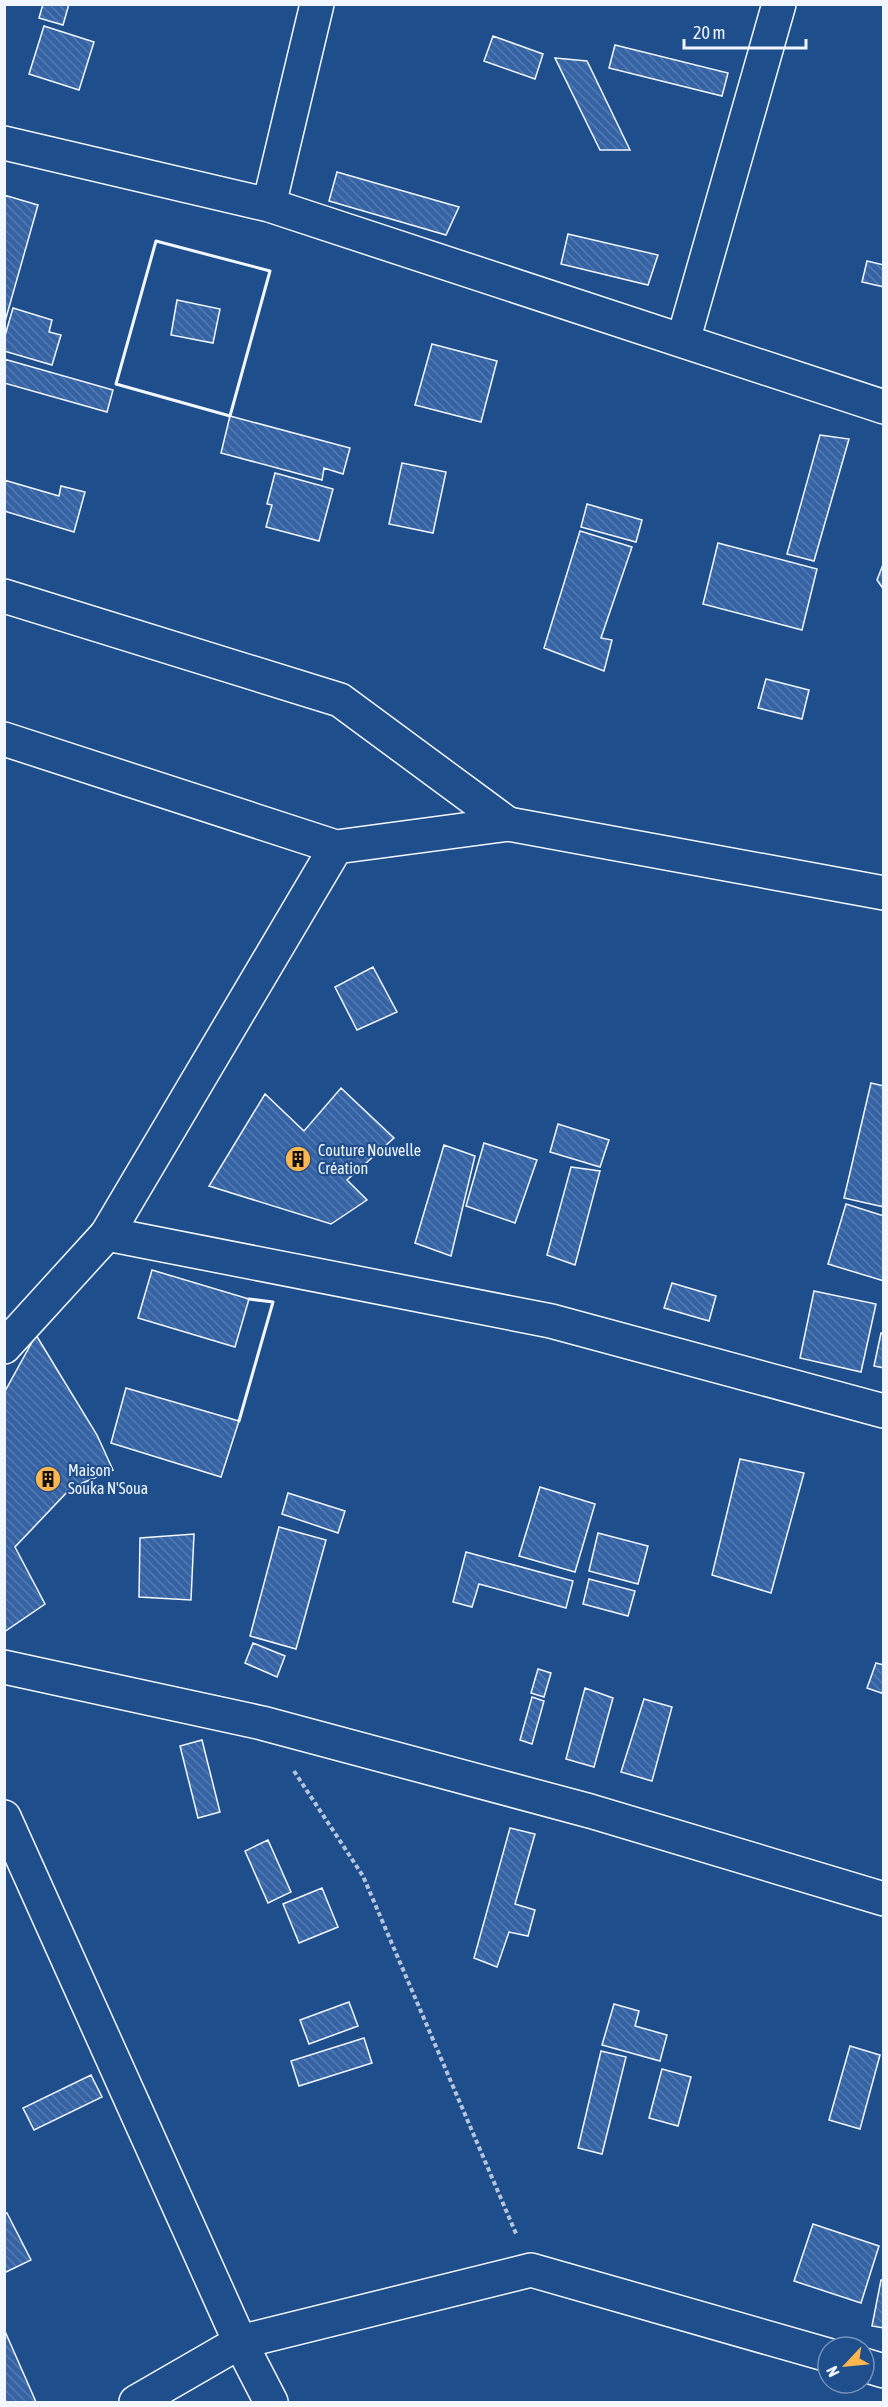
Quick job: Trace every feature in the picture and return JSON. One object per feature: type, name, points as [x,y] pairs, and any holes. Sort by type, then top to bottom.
[{"type":"street","points":[[269,205],[317,4]]},
{"type":"street","points":[[683,342],[780,4]]},
{"type":"street","points":[[4,143],[269,205],[884,407]]},
{"type":"street","points":[[4,596],[340,700],[508,824]]},
{"type":"street","points":[[4,739],[336,847],[508,824],[884,893]]},
{"type":"street","points":[[4,1347],[107,1234],[336,847]]},
{"type":"street","points":[[107,1234],[551,1321],[884,1411]]},
{"type":"street","points":[[4,1667],[262,1723],[590,1811],[884,1899]]},
{"type":"street","points":[[4,1817],[240,2342],[271,2403]]},
{"type":"street","points":[[136,2403],[240,2342],[531,2270],[816,2352]]},
{"type":"path","points":[[294,1770],[363,1876],[531,2270]]},
{"type":"building","points":[[43,4],[69,4],[63,25],[39,18]]},
{"type":"building","points":[[44,26],[94,42],[79,90],[29,74]]},
{"type":"building","points":[[493,36],[543,54],[535,79],[484,61]]},
{"type":"building","points":[[615,45],[728,73],[722,96],[609,68]]},
{"type":"building","points":[[555,58],[587,61],[630,150],[600,150]]},
{"type":"building","points":[[337,172],[459,207],[446,235],[329,201]]},
{"type":"building","points":[[4,195],[38,205],[4,325]]},
{"type":"building","points":[[568,234],[658,255],[648,285],[561,264]]},
{"type":"building","points":[[867,261],[884,265],[884,287],[862,282]]},
{"type":"building","points":[[177,300],[220,309],[213,343],[171,335]]},
{"type":"building","points":[[13,308],[52,320],[49,332],[61,335],[52,365],[4,351],[4,339]]},
{"type":"building","points":[[432,344],[497,361],[481,422],[415,405]]},
{"type":"building","points":[[4,359],[113,390],[107,412],[4,383]]},
{"type":"building","points":[[230,416],[350,448],[343,474],[324,468],[322,480],[221,453]]},
{"type":"building","points":[[820,435],[849,439],[814,561],[787,554]]},
{"type":"building","points":[[402,463],[446,472],[433,533],[389,524]]},
{"type":"building","points":[[275,473],[333,489],[319,541],[266,527],[272,505],[267,504]]},
{"type":"building","points":[[4,480],[59,496],[61,486],[85,492],[74,532],[4,511]]},
{"type":"building","points":[[587,504],[642,520],[636,542],[581,527]]},
{"type":"building","points":[[580,531],[632,547],[601,638],[612,640],[604,671],[544,648]]},
{"type":"building","points":[[718,543],[817,569],[802,630],[703,604]]},
{"type":"building","points":[[884,562],[884,590],[877,580]]},
{"type":"building","points":[[766,679],[809,690],[802,719],[758,708]]},
{"type":"building","points":[[373,967],[397,1012],[357,1030],[335,987]]},
{"type":"building","points":[[871,1083],[884,1086],[884,1207],[844,1198]]},
{"type":"building","name":"Couture Nouvelle Création","points":[[341,1088],[394,1138],[347,1180],[367,1200],[331,1224],[209,1186],[265,1094],[304,1131]]},
{"type":"building","points":[[558,1124],[609,1140],[600,1167],[550,1152]]},
{"type":"building","points":[[484,1143],[537,1160],[515,1223],[466,1206]]},
{"type":"building","points":[[444,1145],[475,1156],[451,1256],[415,1243]]},
{"type":"building","points":[[571,1167],[600,1171],[575,1265],[547,1255]]},
{"type":"building","points":[[846,1204],[884,1216],[884,1281],[828,1264]]},
{"type":"building","points":[[152,1270],[249,1299],[235,1347],[138,1318]]},
{"type":"building","points":[[672,1283],[716,1296],[709,1321],[664,1308]]},
{"type":"building","points":[[814,1291],[876,1304],[861,1372],[800,1358]]},
{"type":"building","points":[[881,1333],[884,1334],[884,1368],[874,1366]]},
{"type":"building","name":"Maison Souka N'Soua","points":[[36,1335],[97,1435],[113,1470],[71,1488],[15,1547],[45,1604],[4,1632],[4,1393]]},
{"type":"building","points":[[126,1388],[239,1421],[221,1477],[111,1443]]},
{"type":"building","points":[[740,1459],[804,1473],[771,1593],[712,1575]]},
{"type":"building","points":[[540,1487],[595,1504],[575,1572],[519,1556]]},
{"type":"building","points":[[288,1493],[345,1511],[338,1533],[282,1514]]},
{"type":"building","points":[[279,1527],[326,1540],[296,1649],[250,1636]]},
{"type":"building","points":[[598,1533],[648,1546],[638,1584],[589,1571]]},
{"type":"building","points":[[194,1534],[191,1600],[139,1597],[140,1538]]},
{"type":"building","points":[[466,1552],[573,1581],[566,1608],[479,1584],[472,1607],[453,1602]]},
{"type":"building","points":[[589,1579],[635,1591],[628,1616],[583,1604]]},
{"type":"building","points":[[253,1643],[285,1656],[277,1677],[245,1663]]},
{"type":"building","points":[[876,1663],[884,1665],[884,1694],[867,1688]]},
{"type":"building","points":[[538,1669],[551,1673],[544,1697],[531,1693]]},
{"type":"building","points":[[585,1688],[613,1698],[594,1767],[566,1759]]},
{"type":"building","points":[[532,1697],[544,1701],[532,1744],[520,1740]]},
{"type":"building","points":[[644,1699],[672,1707],[652,1781],[621,1772]]},
{"type":"building","points":[[202,1740],[220,1812],[198,1818],[180,1746]]},
{"type":"building","points":[[510,1828],[535,1834],[515,1904],[535,1910],[528,1936],[509,1932],[497,1967],[474,1958]]},
{"type":"building","points":[[268,1840],[291,1892],[268,1903],[245,1851]]},
{"type":"building","points":[[322,1888],[338,1927],[299,1943],[283,1904]]},
{"type":"building","points":[[349,2002],[358,2026],[309,2044],[300,2020]]},
{"type":"building","points":[[614,2004],[639,2011],[635,2026],[667,2035],[660,2061],[602,2045]]},
{"type":"building","points":[[364,2038],[372,2063],[299,2086],[291,2061]]},
{"type":"building","points":[[850,2046],[880,2055],[860,2129],[829,2120]]},
{"type":"building","points":[[601,2051],[626,2057],[602,2154],[578,2148]]},
{"type":"building","points":[[662,2069],[691,2077],[678,2126],[649,2118]]},
{"type":"building","points":[[91,2075],[102,2097],[34,2130],[23,2108]]},
{"type":"building","points":[[7,2213],[31,2260],[4,2273],[4,2214]]},
{"type":"building","points":[[813,2224],[879,2246],[861,2303],[794,2281]]},
{"type":"building","points":[[881,2280],[884,2280],[884,2328],[872,2326]]},
{"type":"building","points":[[4,2329],[36,2402],[4,2402]]},
{"type":"wall","points":[[156,241],[270,271],[230,416],[116,384],[156,241]]},
{"type":"wall","points":[[239,1421],[273,1302],[249,1299]]},
{"type":"place","name":"Couture Nouvelle Création","points":[[298,1159]]},
{"type":"place","name":"Maison Souka N'Soua","points":[[48,1479]]}]
